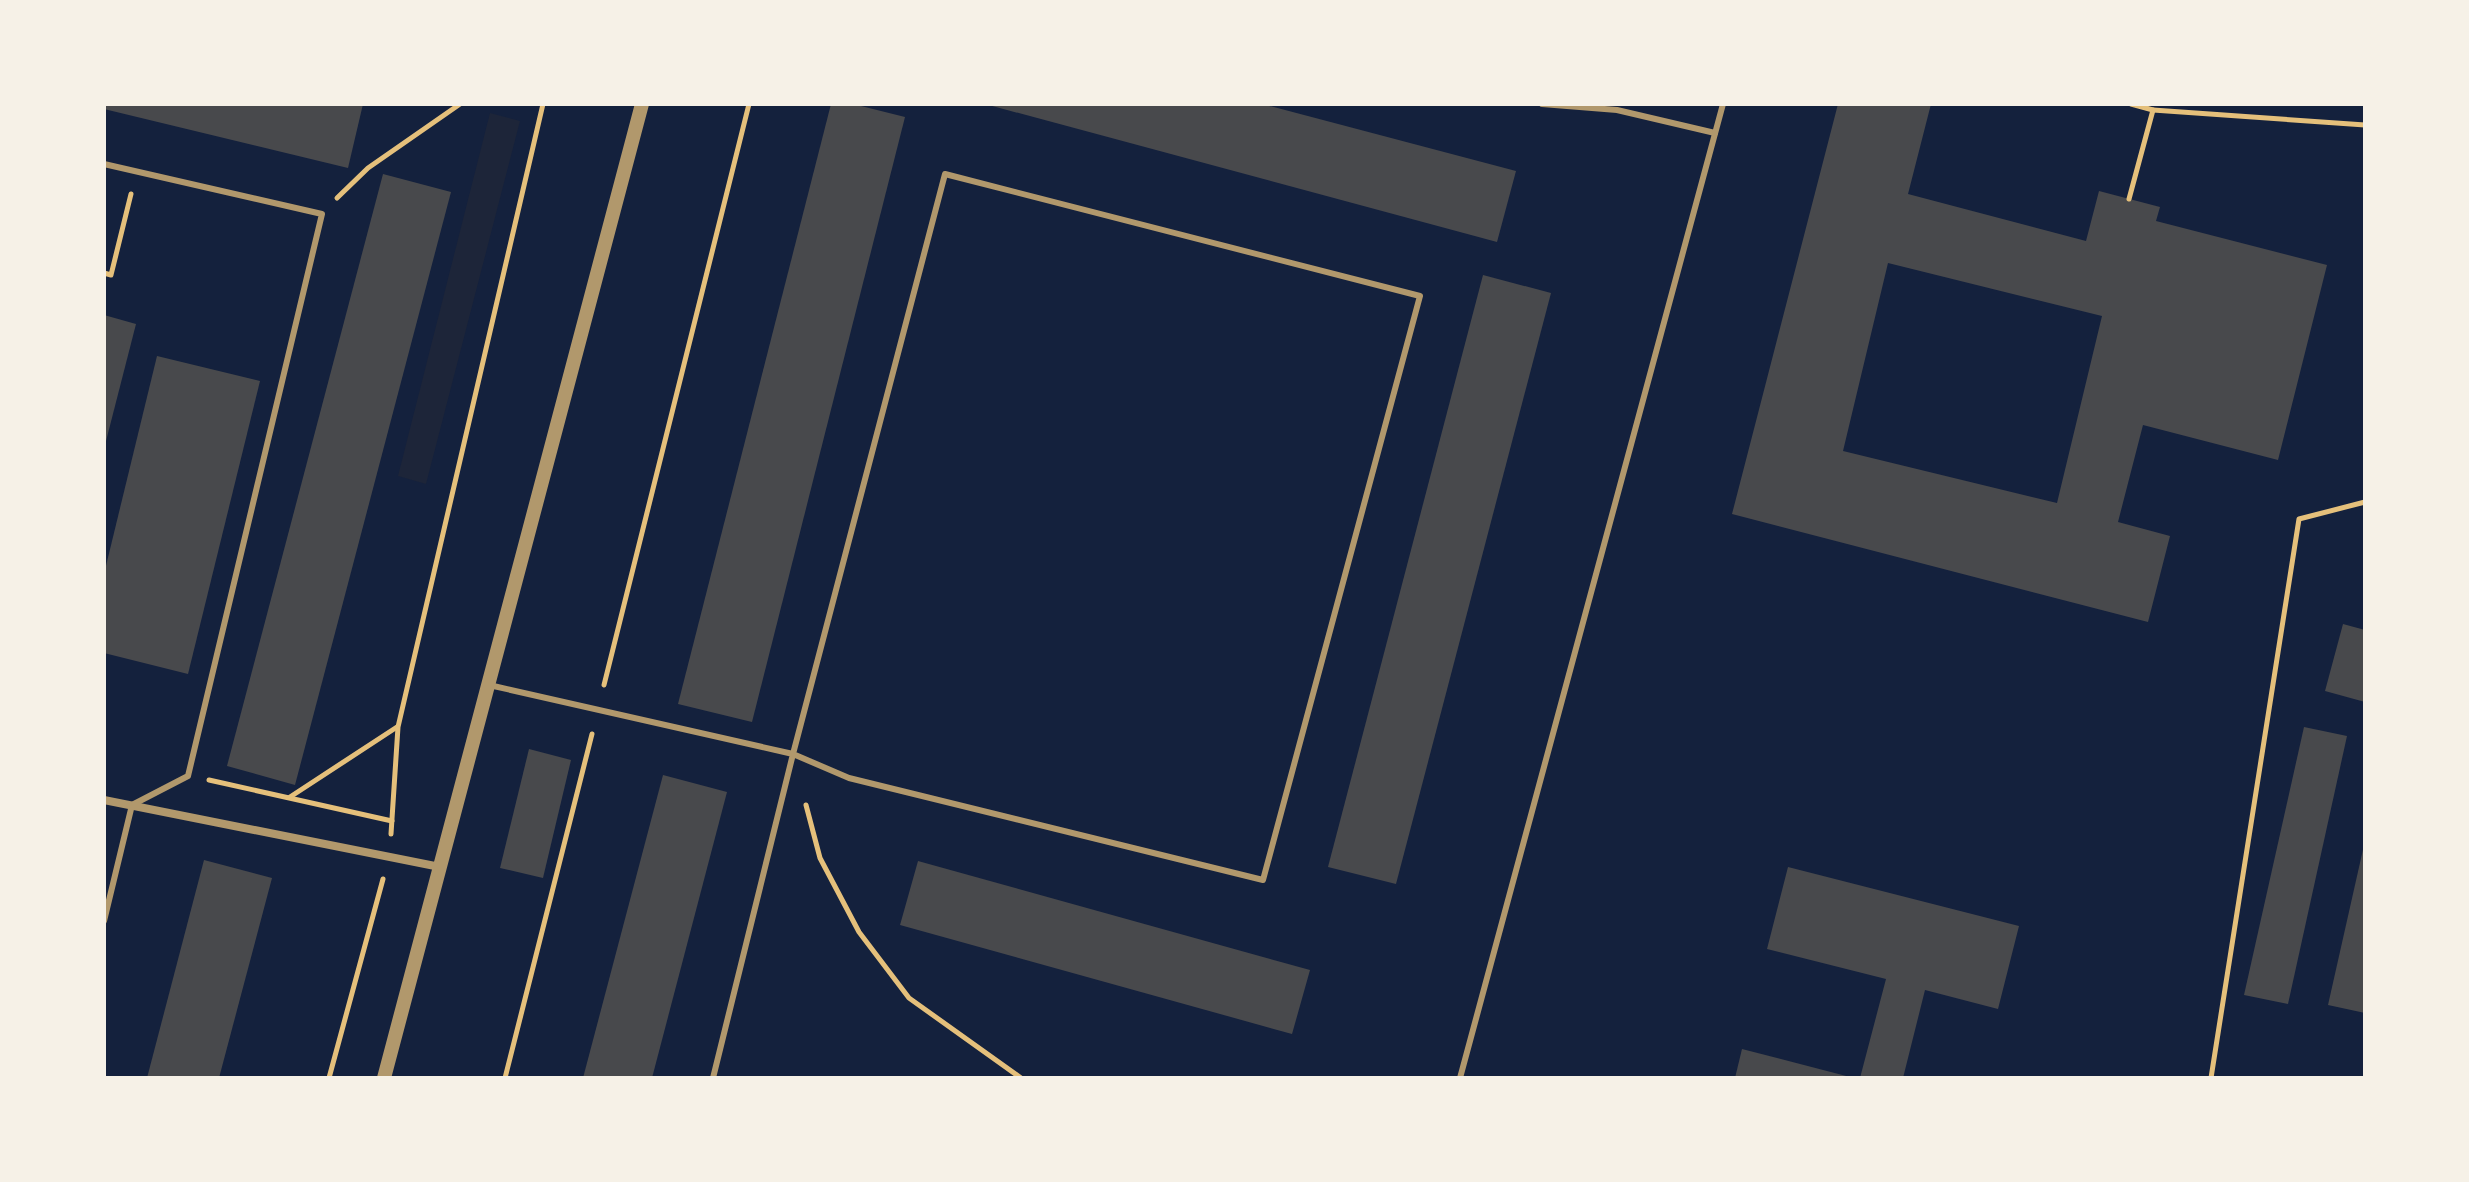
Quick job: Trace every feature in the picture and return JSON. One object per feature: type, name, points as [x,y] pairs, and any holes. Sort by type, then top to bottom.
[{"type":"street","points":[[384,1078],[642,104]]},
{"type":"street","points":[[104,800],[440,867]]},
{"type":"lane","points":[[1542,104],[1617,110],[1715,133]]},
{"type":"lane","points":[[1460,1078],[1723,104]]},
{"type":"lane","points":[[104,164],[322,214],[188,776],[132,805],[104,921]]},
{"type":"lane","points":[[489,685],[793,754],[849,778],[1263,880],[1420,296],[945,174],[793,754],[713,1078]]},
{"type":"path","points":[[322,214],[368,168],[460,104]]},
{"type":"path","points":[[329,1078],[389,855],[398,727],[543,104]]},
{"type":"path","points":[[505,1078],[749,104]]},
{"type":"path","points":[[2131,104],[2153,110],[2365,125]]},
{"type":"path","points":[[2129,199],[2153,110]]},
{"type":"path","points":[[104,273],[111,275],[137,171]]},
{"type":"path","points":[[2211,1078],[2299,519],[2365,502]]},
{"type":"path","points":[[290,797],[398,727]]},
{"type":"path","points":[[793,754],[820,858],[859,932],[909,998],[1021,1078]]},
{"type":"path","points":[[188,776],[392,821]]},
{"type":"shaded area","points":[[490,113],[520,121],[426,484],[398,476]]},
{"type":"building","points":[[104,104],[363,104],[348,168],[104,109]]},
{"type":"building","points":[[831,104],[853,104],[905,117],[752,722],[678,704]]},
{"type":"building","points":[[985,104],[1262,104],[1516,171],[1497,242]]},
{"type":"building","points":[[1838,104],[1931,104],[1908,194],[2086,241],[2099,191],[2160,207],[2156,221],[2327,265],[2278,460],[2143,425],[2118,522],[2170,536],[2148,622],[1732,514]],"holes":[[[1888,263],[2102,316],[2057,503],[1843,451]]]},
{"type":"building","points":[[383,174],[451,192],[295,785],[227,766]]},
{"type":"building","points":[[1483,275],[1551,293],[1396,884],[1328,867]]},
{"type":"building","points":[[104,315],[136,324],[105,445],[104,445]]},
{"type":"building","points":[[157,356],[260,381],[188,674],[104,653],[104,574]]},
{"type":"building","points":[[2343,624],[2365,630],[2365,702],[2325,691]]},
{"type":"building","points":[[2304,727],[2347,736],[2288,1004],[2244,995]]},
{"type":"building","points":[[529,749],[571,760],[543,878],[500,868]]},
{"type":"building","points":[[663,775],[727,792],[652,1078],[583,1078]]},
{"type":"building","points":[[2365,845],[2365,1013],[2328,1005]]},
{"type":"building","points":[[204,860],[272,878],[219,1078],[147,1078]]},
{"type":"building","points":[[918,861],[1310,970],[1292,1034],[900,925]]},
{"type":"building","points":[[1788,867],[2019,926],[1998,1009],[1925,990],[1903,1078],[1860,1078],[1886,979],[1767,949]]},
{"type":"building","points":[[1742,1049],[1850,1077],[1850,1078],[1735,1078]]}]
